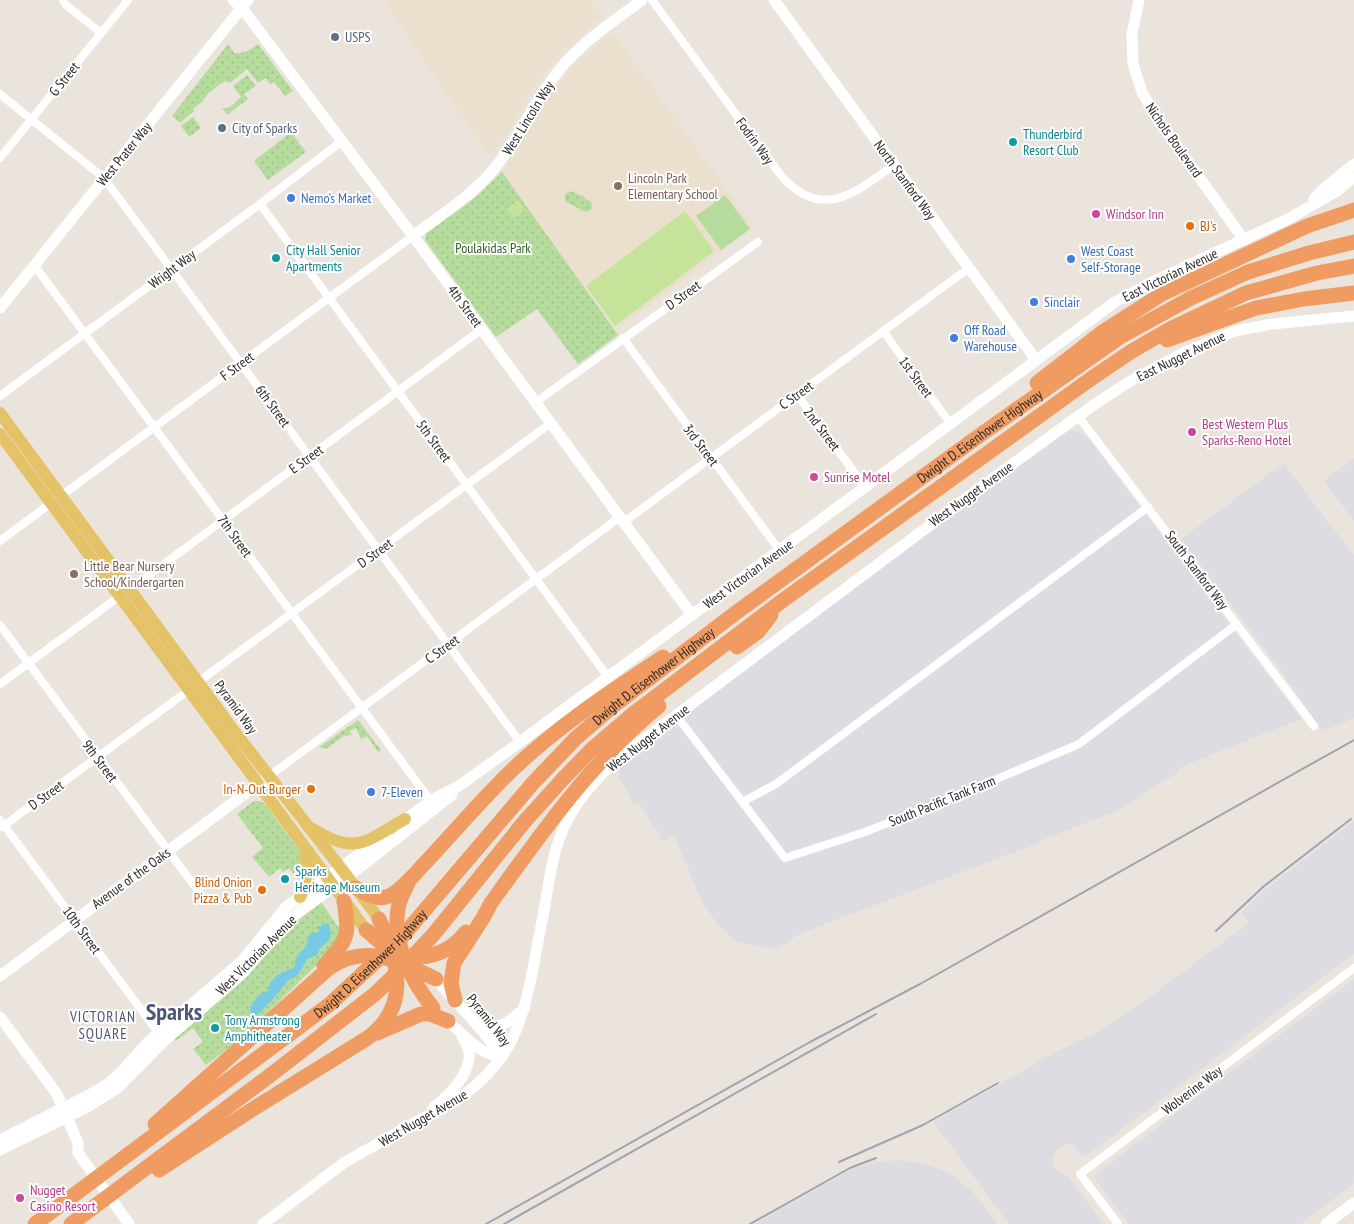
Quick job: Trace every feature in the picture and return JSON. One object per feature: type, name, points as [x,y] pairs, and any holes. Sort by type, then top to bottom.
[{"type":"highway","points":[[920,478],[950,449],[1104,331],[1146,303],[1177,286],[1307,226],[1354,210]]},
{"type":"highway","name":"Dwight D. Eisenhower Highway","points":[[35,1224],[302,1025],[360,978],[418,919],[522,796],[576,738],[614,706],[737,612],[920,478],[1120,337],[1190,298],[1248,272],[1292,257],[1354,242]]},
{"type":"highway","name":"Dwight D. Eisenhower Highway","points":[[72,1224],[268,1078],[374,994],[433,935],[525,821],[592,750],[633,714],[782,601],[1132,351],[1189,320],[1246,293],[1317,273],[1354,266]]},
{"type":"highway","points":[[1132,351],[1256,308],[1304,299],[1354,293]]},
{"type":"highway","points":[[455,1000],[451,983],[454,963],[491,903],[560,807],[608,753],[663,703],[758,632],[782,601]]},
{"type":"highway","points":[[348,877],[369,896],[383,897],[394,892],[412,878],[489,792],[555,732],[590,706],[693,637],[737,612]]},
{"type":"highway","points":[[374,1034],[387,1020],[394,1004],[399,957],[397,922],[399,905],[412,878]]},
{"type":"highway","points":[[308,987],[347,937],[348,921],[344,901]]},
{"type":"highway","points":[[106,1171],[144,1134],[329,968],[345,959],[369,955],[399,957],[434,954],[453,945],[464,936],[479,915],[491,903]]},
{"type":"highway","points":[[378,919],[399,957],[433,1008]]},
{"type":"highway","points":[[366,930],[399,957],[436,979]]},
{"type":"highway","points":[[124,1185],[148,1177],[374,1034],[420,1014],[439,1016],[448,1021]]},
{"type":"main road","name":"Pyramid Way","points":[[0,413],[56,499],[263,780],[305,848],[366,930]]},
{"type":"main road","name":"Pyramid Way","points":[[0,434],[56,499]]},
{"type":"main road","name":"Pyramid Way","points":[[263,780],[306,825],[348,877],[378,919]]},
{"type":"main road","points":[[306,825],[333,841],[356,844],[371,839],[405,819]]},
{"type":"main road","points":[[300,897],[304,890],[306,878],[305,848]]},
{"type":"street","points":[[63,0],[101,33]]},
{"type":"street","name":"G Street","points":[[0,158],[128,0]]},
{"type":"street","name":"4th Street","points":[[232,0],[245,4],[342,141],[692,615]]},
{"type":"street","name":"West Lincoln Way","points":[[413,236],[469,194],[485,178],[510,149],[547,87],[564,64],[594,36],[642,0]]},
{"type":"street","name":"Fodrin Way","points":[[652,0],[791,187],[803,195],[816,199],[831,200],[857,191],[894,165]]},
{"type":"street","name":"North Stanford Way","points":[[774,0],[1036,360]]},
{"type":"street","name":"Nichols Boulevard","points":[[1139,0],[1132,34],[1133,64],[1142,92],[1157,118],[1244,240]]},
{"type":"street","name":"West Prater Way","points":[[0,308],[245,4]]},
{"type":"street","name":"6th Street","points":[[0,94],[104,178],[520,742]]},
{"type":"street","name":"Wright Way","points":[[0,396],[342,141]]},
{"type":"street","name":"East Victorian Avenue","points":[[1311,204],[1321,191],[1354,164]]},
{"type":"street","name":"East Victorian Avenue","points":[[1036,360],[1125,296],[1288,219],[1311,204],[1337,191],[1354,177]]},
{"type":"street","name":"5th Street","points":[[260,204],[608,677]]},
{"type":"street","name":"F Street","points":[[0,540],[413,236]]},
{"type":"street","name":"D Street","points":[[536,402],[758,242]]},
{"type":"street","name":"7th Street","points":[[34,265],[433,805]]},
{"type":"street","name":"C Street","points":[[263,780],[536,579],[711,458],[969,268]]},
{"type":"street","name":"East Nugget Avenue","points":[[1078,416],[1112,392],[1148,371],[1223,335],[1260,325],[1354,316]]},
{"type":"street","name":"E Street","points":[[0,684],[482,329]]},
{"type":"street","name":"1st Street","points":[[882,331],[950,423]]},
{"type":"street","name":"3rd Street","points":[[623,338],[780,551]]},
{"type":"street","name":"West Victorian Avenue","points":[[348,877],[383,837],[405,819],[449,798],[459,786],[866,488],[1036,360]]},
{"type":"street","name":"2nd Street","points":[[797,395],[866,488]]},
{"type":"street","name":"South Stanford Way","points":[[1078,416],[1314,726]]},
{"type":"street","name":"West Nugget Avenue","points":[[263,1224],[345,1162],[464,1095],[479,1084],[502,1058],[515,1034],[525,1008],[553,860],[560,836],[567,820],[586,792],[612,764],[1078,416]]},
{"type":"street","name":"D Street","points":[[1,825],[97,757],[551,423]]},
{"type":"street","points":[[742,802],[782,779],[1148,507]]},
{"type":"street","name":"South Pacific Tank Farm","points":[[676,715],[785,858],[865,832],[1079,744],[1237,624]]},
{"type":"street","name":"9th Street","points":[[0,625],[202,896]]},
{"type":"street","name":"Avenue of the Oaks","points":[[0,976],[263,780]]},
{"type":"street","name":"West Victorian Avenue","points":[[0,1150],[65,1112],[109,1083],[236,967],[258,944],[280,913],[300,897],[330,882],[348,877],[433,805]]},
{"type":"street","name":"10th Street","points":[[1,825],[75,920],[161,1037]]},
{"type":"street","name":"West Victorian Avenue","points":[[161,1037],[243,973],[272,941],[286,922],[330,882]]},
{"type":"street","name":"Wolverine Way","points":[[1118,1224],[1080,1174],[1354,968]]},
{"type":"street","name":"Pyramid Way","points":[[436,979],[480,1028],[502,1058]]},
{"type":"street","name":"Pyramid Way","points":[[433,1008],[461,1034],[487,1054],[502,1058]]},
{"type":"street","points":[[480,1028],[499,1027],[525,1008]]},
{"type":"street","points":[[0,1017],[57,1094],[76,1136],[78,1154],[129,1224]]},
{"type":"street","points":[[412,1125],[444,1099],[463,1074],[468,1064],[469,1054],[461,1034]]},
{"type":"street","name":"West Victorian Avenue","points":[[0,1140],[65,1112]]},
{"type":"street","points":[[1326,1224],[1354,1203]]},
{"type":"shaded area","points":[[383,0],[590,0],[602,17],[569,46],[550,66],[531,92],[508,133],[490,156]]},
{"type":"shaded area","name":"Lincoln Park Elementary School","points":[[613,33],[754,227],[621,326],[618,335],[502,172],[543,104],[571,67]]},
{"type":"shaded area","points":[[1071,430],[1081,432],[1088,438],[1301,719],[1188,764],[1128,805],[1111,813],[1039,841],[1039,843],[822,925],[796,936],[780,947],[773,949],[736,942],[719,926],[702,902],[674,836],[662,842],[656,827],[653,828],[639,803],[634,805],[625,786],[618,777],[620,774],[617,769],[650,742],[966,504],[1064,433]]},
{"type":"shaded area","points":[[1354,458],[1354,521],[1324,481]]},
{"type":"shaded area","points":[[1284,463],[1354,554],[1354,718],[1328,729],[1322,729],[1317,724],[1282,672],[1181,539]]},
{"type":"shaded area","points":[[1354,821],[1354,954],[1086,1156],[1083,1156],[1072,1145],[1067,1144],[1057,1149],[1052,1158],[1053,1166],[1057,1171],[1068,1176],[1104,1224],[1009,1224],[933,1122],[1056,1052],[1096,1033],[1147,999],[1249,923],[1241,913],[1266,889]]},
{"type":"shaded area","points":[[1354,979],[1354,1183],[1301,1224],[1129,1224],[1095,1179],[1097,1173]]},
{"type":"shaded area","points":[[898,1160],[925,1164],[949,1173],[972,1191],[998,1224],[754,1224],[850,1170],[867,1164]]},
{"type":"green space","points":[[228,44],[234,53],[241,53],[258,44],[293,91],[285,96],[274,82],[270,84],[266,78],[258,83],[247,69],[230,83],[225,81],[213,90],[180,123],[172,116]]},
{"type":"green space","points":[[247,75],[256,86],[244,94],[248,99],[227,115],[222,108],[229,108],[241,97],[233,86]]},
{"type":"green space","points":[[193,117],[201,128],[189,137],[181,126]]},
{"type":"green space","points":[[291,132],[306,152],[268,180],[254,161]]},
{"type":"green space","name":"Poulakidas Park","points":[[502,172],[618,335],[578,364],[537,309],[496,337],[425,240],[428,232],[476,197]]},
{"type":"green space","points":[[571,191],[584,196],[591,202],[592,208],[585,212],[565,201],[565,194]]},
{"type":"green space","points":[[725,195],[750,229],[721,250],[696,216]]},
{"type":"green space","points":[[518,200],[525,210],[514,218],[506,209]]},
{"type":"green space","points":[[685,211],[714,251],[615,326],[586,286]]},
{"type":"green space","points":[[358,720],[381,750],[378,752],[367,736],[361,739],[356,728],[350,731],[352,735],[344,736],[326,749],[319,747]]},
{"type":"green space","points":[[254,801],[260,801],[265,804],[299,850],[304,871],[296,877],[289,868],[283,872],[280,868],[269,877],[252,857],[263,848],[237,814]]},
{"type":"green space","points":[[321,902],[342,932],[335,947],[243,1037],[206,1065],[193,1049],[203,1042],[193,1028],[176,1041],[174,1039],[256,966],[272,945],[283,936],[288,924]]},
{"type":"water","points":[[328,923],[330,938],[317,955],[307,959],[298,975],[288,980],[261,1012],[252,1019],[250,1008],[255,1000],[262,993],[268,991],[270,983],[277,975],[295,967],[297,957],[306,946],[310,934],[319,932],[317,927]]},
{"type":"railway","points":[[486,1224],[810,1042],[920,984],[1354,740]]},
{"type":"railway","points":[[1216,931],[1263,887],[1351,819]]},
{"type":"railway","points":[[504,1224],[876,1014]]},
{"type":"railway","points":[[839,1162],[923,1125],[998,1083]]},
{"type":"railway","points":[[750,1224],[850,1168],[876,1158]]},
{"type":"place","name":"USPS","points":[[335,37]]},
{"type":"place","name":"City of Sparks","points":[[222,128]]},
{"type":"place","name":"Thunderbird Resort Club","points":[[1013,142]]},
{"type":"place","name":"Lincoln Park Elementary School","points":[[618,186]]},
{"type":"place","name":"Nemo’s Market","points":[[291,198]]},
{"type":"place","name":"Windsor Inn","points":[[1096,214]]},
{"type":"place","name":"BJ's","points":[[1190,226]]},
{"type":"place","name":"City Hall Senior Apartments","points":[[276,258]]},
{"type":"place","name":"West Coast Self-Storage","points":[[1071,259]]},
{"type":"place","name":"Sinclair","points":[[1034,302]]},
{"type":"place","name":"Off Road Warehouse","points":[[954,338]]},
{"type":"place","name":"Best Western Plus Sparks-Reno Hotel","points":[[1192,432]]},
{"type":"place","name":"Sunrise Motel","points":[[814,477]]},
{"type":"place","name":"Little Bear Nursery School/Kindergarten","points":[[74,574]]},
{"type":"place","name":"In-N-Out Burger","points":[[311,789]]},
{"type":"place","name":"7-Eleven","points":[[371,792]]},
{"type":"place","name":"Sparks Heritage Museum","points":[[285,879]]},
{"type":"place","name":"Blind Onion Pizza & Pub","points":[[262,890]]},
{"type":"place","name":"Tony Armstrong Amphitheater","points":[[215,1028]]},
{"type":"place","name":"Nugget Casino Resort","points":[[20,1198]]},
{"type":"district","name":"Sparks","points":[[174,1011]]},
{"type":"district","name":"VICTORIAN SQUARE","points":[[103,1024]]}]
